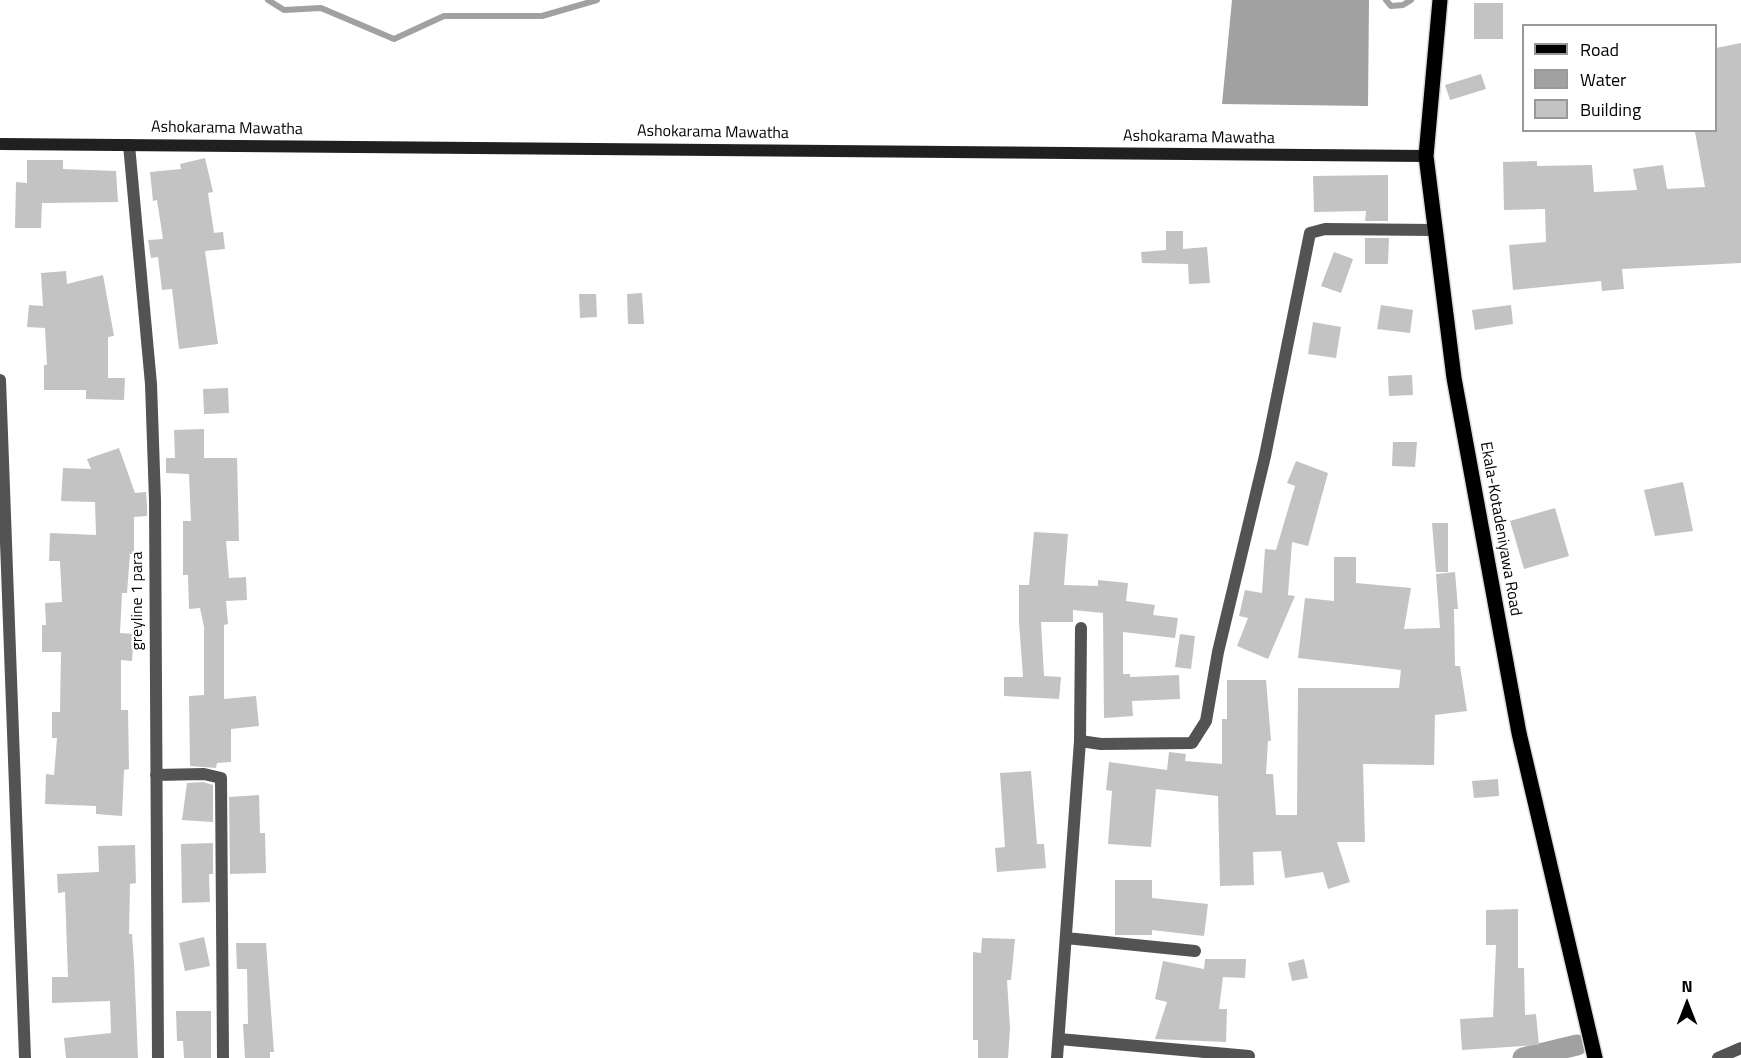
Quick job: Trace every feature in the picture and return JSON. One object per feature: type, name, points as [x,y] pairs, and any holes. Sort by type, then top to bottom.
[{"type":"main road","name":"Ekala-Kotadeniyawa Road","points":[[1440,0],[1426,156],[1454,378],[1519,733],[1595,1058]]},
{"type":"street","name":"Ashokarama Mawatha","points":[[0,144],[1426,156]]},
{"type":"street","name":"greyline 1 para","points":[[129,144],[151,384],[155,512],[158,1058]]},
{"type":"street","points":[[1080,741],[1101,744],[1192,743],[1206,721],[1218,652],[1265,456],[1310,233],[1325,229],[1434,230]]},
{"type":"street","points":[[0,380],[25,1058]]},
{"type":"street","points":[[1057,1058],[1080,741],[1081,628]]},
{"type":"street","points":[[156,775],[204,774],[221,778],[223,1058]]},
{"type":"street","points":[[1066,938],[1194,951]]},
{"type":"street","points":[[1059,1039],[1249,1056]]},
{"type":"street","points":[[1718,1058],[1741,1048]]},
{"type":"water","points":[[1232,0],[1369,0],[1368,106],[1222,104]]},
{"type":"building","points":[[1474,3],[1503,3],[1503,39],[1474,39]]},
{"type":"building","points":[[1741,43],[1741,263],[1622,269],[1624,289],[1602,291],[1601,281],[1513,290],[1509,245],[1546,242],[1545,209],[1504,210],[1503,162],[1537,161],[1537,166],[1592,165],[1594,192],[1637,190],[1633,169],[1663,165],[1667,189],[1705,187],[1695,132],[1717,132],[1717,48]]},
{"type":"building","points":[[1481,74],[1486,89],[1450,100],[1445,85]]},
{"type":"building","points":[[205,158],[213,192],[208,193],[214,233],[223,232],[225,249],[205,251],[218,344],[179,349],[172,289],[162,290],[158,257],[151,258],[148,240],[163,239],[157,200],[153,201],[150,172],[181,169],[180,164]]},
{"type":"building","points":[[27,160],[63,160],[63,169],[116,171],[118,202],[42,203],[41,228],[15,228],[16,182],[27,183]]},
{"type":"building","points":[[1388,175],[1388,221],[1365,221],[1366,211],[1314,212],[1313,176]]},
{"type":"building","points":[[1166,231],[1183,231],[1183,249],[1207,247],[1210,283],[1189,284],[1188,264],[1142,263],[1141,252],[1166,250]]},
{"type":"building","points":[[1365,238],[1389,238],[1388,264],[1365,264]]},
{"type":"building","points":[[1334,252],[1353,259],[1341,293],[1321,286]]},
{"type":"building","points":[[66,271],[67,284],[103,275],[114,336],[108,337],[108,378],[125,378],[124,400],[86,399],[86,390],[44,390],[44,365],[47,365],[45,328],[27,327],[29,305],[43,306],[41,273]]},
{"type":"building","points":[[642,293],[644,324],[628,324],[627,294]]},
{"type":"building","points":[[579,294],[596,294],[597,317],[580,318]]},
{"type":"building","points":[[1381,305],[1413,310],[1410,333],[1377,329]]},
{"type":"building","points":[[1511,305],[1513,324],[1475,330],[1472,310]]},
{"type":"building","points":[[1313,322],[1341,327],[1336,358],[1308,354]]},
{"type":"building","points":[[1412,375],[1413,395],[1389,396],[1388,376]]},
{"type":"building","points":[[228,388],[229,413],[204,414],[203,389]]},
{"type":"building","points":[[204,429],[204,458],[237,458],[239,541],[226,541],[229,578],[246,577],[247,600],[226,601],[228,624],[224,625],[224,699],[256,696],[259,726],[231,729],[231,762],[217,763],[216,768],[190,766],[189,696],[204,695],[204,627],[200,608],[189,609],[188,575],[183,575],[183,521],[191,521],[189,474],[166,473],[166,458],[175,458],[174,430]]},
{"type":"building","points":[[1393,442],[1417,442],[1415,467],[1392,466]]},
{"type":"building","points":[[119,448],[135,493],[146,492],[147,504],[147,516],[134,517],[134,554],[130,554],[127,593],[122,593],[120,633],[134,634],[132,661],[121,660],[121,710],[128,710],[129,769],[124,770],[122,816],[96,814],[96,806],[45,804],[46,774],[54,775],[57,738],[52,738],[52,712],[60,712],[61,652],[42,652],[42,625],[46,625],[45,603],[62,602],[60,561],[49,561],[50,533],[96,535],[95,502],[61,501],[63,468],[91,469],[87,459]]},
{"type":"building","points":[[1296,461],[1328,473],[1308,546],[1292,542],[1288,595],[1295,596],[1268,659],[1237,646],[1248,618],[1239,616],[1245,590],[1262,593],[1265,549],[1276,550],[1295,486],[1287,483]]},
{"type":"building","points":[[1683,482],[1693,531],[1655,536],[1644,490]]},
{"type":"building","points":[[1555,508],[1569,556],[1524,569],[1510,521]]},
{"type":"building","points":[[1432,523],[1448,523],[1448,572],[1436,572]]},
{"type":"building","points":[[1034,532],[1068,534],[1064,585],[1098,586],[1098,580],[1128,583],[1126,601],[1155,605],[1153,615],[1178,618],[1175,638],[1123,632],[1123,674],[1130,674],[1130,677],[1179,675],[1180,699],[1132,701],[1133,716],[1104,718],[1103,613],[1073,610],[1073,622],[1041,622],[1044,676],[1061,677],[1059,699],[1004,696],[1004,677],[1023,677],[1019,585],[1029,585]]},
{"type":"building","points":[[1334,557],[1356,557],[1356,583],[1411,588],[1404,629],[1440,628],[1436,574],[1455,572],[1458,609],[1454,609],[1455,666],[1460,666],[1467,711],[1435,715],[1434,765],[1363,764],[1365,842],[1337,842],[1350,882],[1328,889],[1323,872],[1285,878],[1281,851],[1253,852],[1254,885],[1220,886],[1218,796],[1156,789],[1151,847],[1108,844],[1112,791],[1106,790],[1109,762],[1167,770],[1169,752],[1186,754],[1185,761],[1222,764],[1222,719],[1227,719],[1227,680],[1266,680],[1271,741],[1268,741],[1266,774],[1273,774],[1276,815],[1297,815],[1298,688],[1399,688],[1401,670],[1298,658],[1305,598],[1334,601]]},
{"type":"building","points":[[1180,634],[1195,636],[1191,669],[1175,667]]},
{"type":"building","points":[[1031,771],[1037,844],[1044,844],[1046,868],[997,872],[995,848],[1005,847],[1000,773]]},
{"type":"building","points":[[1498,779],[1499,796],[1474,798],[1472,781]]},
{"type":"building","points":[[203,782],[213,785],[213,822],[182,820],[187,783]]},
{"type":"building","points":[[259,795],[260,833],[265,833],[266,873],[230,874],[229,797]]},
{"type":"building","points":[[213,843],[213,874],[209,874],[210,902],[182,903],[181,844]]},
{"type":"building","points":[[135,845],[136,883],[130,884],[129,934],[132,934],[138,1058],[66,1058],[64,1038],[111,1033],[110,1001],[52,1003],[52,977],[68,977],[65,892],[58,893],[57,874],[99,872],[98,846]]},
{"type":"building","points":[[1115,880],[1152,880],[1152,898],[1208,904],[1204,936],[1152,930],[1152,935],[1115,935]]},
{"type":"building","points":[[1518,909],[1518,968],[1524,968],[1525,1015],[1536,1014],[1539,1045],[1462,1050],[1460,1019],[1493,1017],[1496,945],[1486,945],[1486,910]]},
{"type":"building","points":[[204,937],[210,966],[185,971],[179,943]]},
{"type":"building","points":[[982,938],[1015,939],[1011,980],[1007,980],[1010,1028],[1008,1058],[978,1058],[978,1040],[973,1040],[973,952],[981,953]]},
{"type":"building","points":[[236,943],[266,943],[274,1052],[270,1052],[270,1058],[245,1058],[243,1024],[248,1024],[247,969],[237,969]]},
{"type":"building","points":[[1205,959],[1246,959],[1245,978],[1223,977],[1219,1009],[1227,1009],[1226,1042],[1155,1039],[1167,1002],[1155,999],[1163,961],[1204,969]]},
{"type":"building","points":[[1304,959],[1308,978],[1292,981],[1288,963]]},
{"type":"building","points":[[176,1011],[211,1011],[211,1058],[184,1058],[183,1041],[177,1041]]},
{"type":"waterway","points":[[268,0],[284,10],[321,8],[394,39],[444,16],[542,16],[597,0]]},
{"type":"waterway","points":[[1386,0],[1391,6],[1403,5],[1411,0]]},
{"type":"waterway","points":[[1523,1058],[1577,1045]]}]
